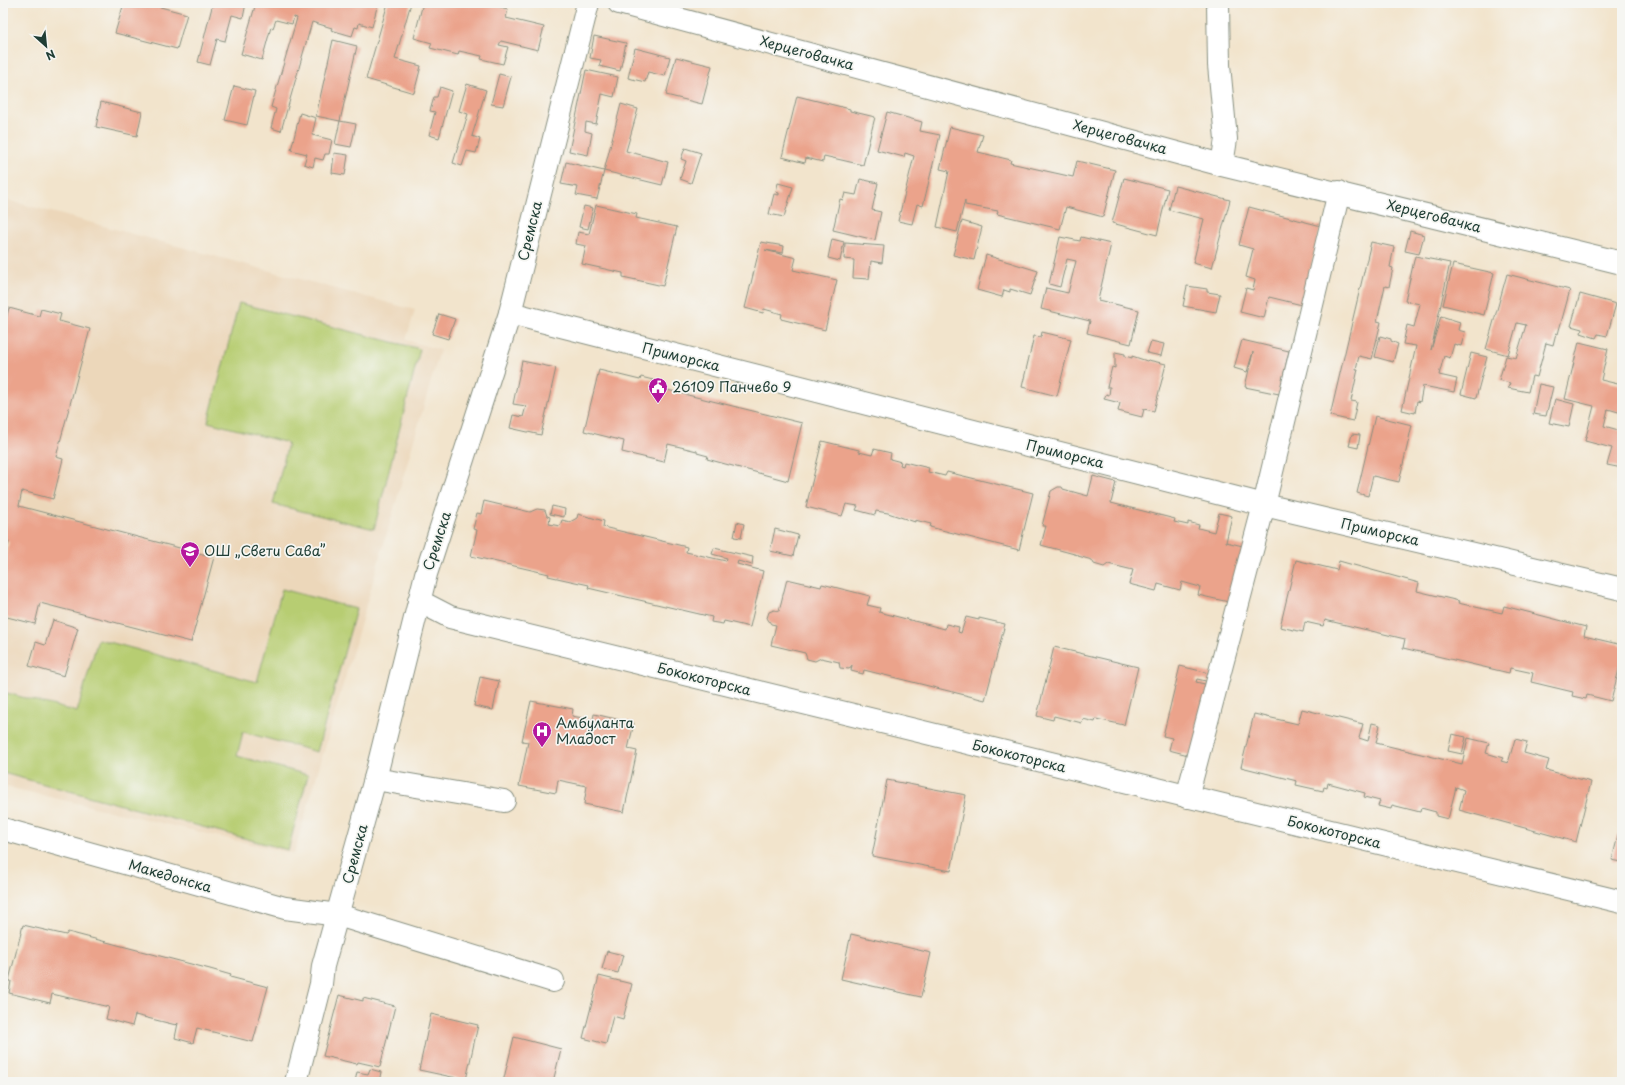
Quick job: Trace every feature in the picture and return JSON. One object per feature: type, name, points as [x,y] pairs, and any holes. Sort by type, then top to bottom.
[{"type":"street","name":"Сремска","points":[[296,1082],[321,984],[324,966],[375,779],[419,601],[510,313],[588,3]]},
{"type":"street","name":"Херцеговачка","points":[[619,3],[1222,165],[1339,192],[1622,263]]},
{"type":"street","points":[[1218,3],[1219,65],[1226,139],[1222,165]]},
{"type":"street","points":[[1187,797],[1264,505],[1339,192]]},
{"type":"street","name":"Приморска","points":[[510,313],[1264,505],[1622,589]]},
{"type":"street","name":"Бококоторска","points":[[419,601],[450,617],[1622,902]]},
{"type":"street","points":[[375,779],[504,801]]},
{"type":"street","name":"Македонска","points":[[3,829],[285,908],[338,915],[553,981]]},
{"type":"shaded area","name":"ОШ „Свети Сава”","points":[[3,199],[415,310],[406,340],[440,350],[294,854],[3,786]]},
{"type":"green space","points":[[239,303],[420,349],[374,529],[273,504],[288,443],[208,422]]},
{"type":"green space","points":[[282,589],[356,609],[317,752],[243,732],[237,756],[308,775],[288,850],[3,773],[3,692],[77,712],[98,639],[257,682]]},
{"type":"building","points":[[124,3],[145,3],[187,14],[177,49],[115,33]]},
{"type":"building","points":[[213,3],[246,3],[243,18],[232,15],[225,41],[217,39],[210,65],[198,62]]},
{"type":"building","points":[[256,3],[378,3],[372,27],[359,23],[358,28],[355,27],[352,36],[331,30],[332,28],[312,22],[281,131],[271,128],[276,109],[271,107],[297,18],[294,17],[292,24],[276,20],[273,28],[271,27],[262,60],[241,54]]},
{"type":"building","points":[[388,3],[411,3],[395,59],[421,66],[414,93],[366,79]]},
{"type":"building","points":[[423,3],[484,3],[508,9],[506,18],[544,27],[538,50],[501,41],[499,45],[508,47],[503,64],[481,59],[482,56],[459,51],[458,55],[430,48],[432,43],[414,38]]},
{"type":"building","points":[[594,36],[626,43],[620,71],[599,66],[601,60],[590,58]]},
{"type":"building","points":[[333,40],[357,46],[340,121],[316,116]]},
{"type":"building","points":[[635,48],[670,57],[665,76],[648,72],[645,82],[628,78]]},
{"type":"building","points":[[676,57],[712,66],[702,104],[666,95]]},
{"type":"building","points":[[586,70],[618,77],[614,97],[602,94],[596,124],[586,122],[585,131],[592,133],[588,155],[569,151]]},
{"type":"building","points":[[499,74],[511,77],[503,106],[491,104]]},
{"type":"building","points":[[467,84],[486,90],[472,136],[480,139],[476,153],[467,151],[462,166],[453,163],[468,114],[459,111]]},
{"type":"building","points":[[234,86],[255,91],[247,125],[225,120]]},
{"type":"building","points":[[440,87],[452,91],[439,138],[429,135],[435,112],[430,111],[434,97],[437,97]]},
{"type":"building","points":[[797,96],[850,109],[850,111],[875,117],[863,165],[824,156],[823,162],[806,158],[805,163],[782,157]]},
{"type":"building","points":[[101,102],[142,112],[137,136],[96,127]]},
{"type":"building","points":[[621,104],[638,109],[626,151],[668,162],[662,185],[604,171]]},
{"type":"building","points":[[887,112],[922,122],[920,131],[940,135],[923,206],[917,204],[912,224],[898,221],[914,156],[905,153],[904,157],[877,150]]},
{"type":"building","points":[[300,113],[316,118],[312,135],[332,140],[329,154],[325,154],[323,160],[315,158],[313,167],[304,164],[307,154],[291,150]]},
{"type":"building","points":[[340,121],[356,124],[351,147],[335,144]]},
{"type":"building","points":[[950,127],[983,135],[978,152],[1011,160],[1010,163],[1073,177],[1077,161],[1115,170],[1103,217],[1066,207],[1060,229],[997,214],[998,211],[965,205],[965,200],[957,232],[937,227],[949,171],[940,169]]},
{"type":"building","points":[[685,148],[701,153],[691,183],[680,179],[686,161],[681,159]]},
{"type":"building","points":[[334,153],[348,155],[345,175],[332,173]]},
{"type":"building","points":[[566,162],[604,171],[597,199],[576,195],[578,187],[561,184]]},
{"type":"building","points":[[1124,178],[1168,189],[1157,235],[1112,223]]},
{"type":"building","points":[[860,179],[878,183],[872,210],[881,212],[875,240],[833,230],[840,199],[843,200],[845,193],[856,195]]},
{"type":"building","points":[[778,183],[793,187],[784,217],[769,214],[774,194],[779,195],[779,193],[776,192]]},
{"type":"building","points":[[1175,186],[1230,200],[1212,268],[1193,263],[1204,219],[1169,210]]},
{"type":"building","points":[[596,205],[637,214],[636,218],[677,227],[663,286],[623,277],[623,273],[582,264],[586,246],[576,244],[578,232],[589,234]]},
{"type":"building","points":[[584,206],[593,208],[588,229],[579,227]]},
{"type":"building","points":[[1249,207],[1321,226],[1302,305],[1269,297],[1264,318],[1240,312],[1246,288],[1253,290],[1255,280],[1246,277],[1253,249],[1239,245]]},
{"type":"building","points":[[962,221],[982,227],[974,260],[953,255]]},
{"type":"building","points":[[1410,231],[1424,235],[1419,254],[1405,251]]},
{"type":"building","points":[[1060,237],[1080,241],[1081,237],[1111,244],[1098,300],[1139,310],[1131,344],[1087,333],[1090,321],[1041,309],[1046,288],[1068,293],[1076,261],[1067,259],[1060,287],[1049,284]]},
{"type":"building","points":[[832,239],[844,242],[840,261],[828,258]]},
{"type":"building","points":[[761,242],[784,246],[783,253],[765,250],[796,258],[793,270],[837,280],[825,330],[781,319],[782,314],[764,309],[763,313],[745,308]]},
{"type":"building","points":[[1371,242],[1394,247],[1390,267],[1393,268],[1389,287],[1385,286],[1377,321],[1381,322],[1372,359],[1359,356],[1356,369],[1358,369],[1351,401],[1357,402],[1353,421],[1330,416]]},
{"type":"building","points":[[845,243],[884,246],[882,263],[871,261],[869,279],[853,278],[854,260],[844,259]]},
{"type":"building","points":[[986,255],[1038,271],[1030,295],[1010,289],[1010,292],[1004,290],[1002,297],[977,290]]},
{"type":"building","points":[[1415,256],[1450,263],[1431,350],[1441,316],[1460,322],[1458,330],[1465,332],[1461,346],[1454,344],[1450,358],[1444,356],[1439,375],[1457,379],[1454,392],[1423,386],[1420,402],[1417,401],[1415,413],[1402,410],[1416,346],[1403,344],[1407,325],[1414,327],[1420,304],[1405,301]]},
{"type":"building","points":[[1453,264],[1494,273],[1484,315],[1443,305]]},
{"type":"building","points":[[1507,274],[1570,290],[1558,334],[1556,333],[1553,345],[1546,343],[1537,377],[1532,376],[1528,392],[1508,388],[1510,383],[1499,380],[1506,356],[1516,358],[1526,325],[1517,323],[1508,355],[1486,349]]},
{"type":"building","points":[[1187,286],[1207,289],[1207,292],[1220,294],[1216,312],[1183,306]]},
{"type":"building","points":[[1580,294],[1616,304],[1607,336],[1598,334],[1596,338],[1581,333],[1582,329],[1571,326]]},
{"type":"building","points":[[9,308],[39,316],[41,309],[61,314],[59,321],[90,329],[56,457],[63,459],[53,499],[22,491],[19,506],[214,557],[191,642],[40,603],[35,624],[3,616],[3,564],[9,542],[3,541],[3,330]]},
{"type":"building","points":[[439,314],[455,319],[448,339],[432,334]]},
{"type":"building","points":[[1042,332],[1071,339],[1057,396],[1022,387],[1034,336],[1041,337]]},
{"type":"building","points":[[1380,336],[1391,339],[1391,341],[1398,344],[1393,362],[1375,357]]},
{"type":"building","points":[[1242,340],[1289,351],[1279,394],[1245,387],[1253,352],[1247,372],[1234,368]]},
{"type":"building","points":[[1151,341],[1164,344],[1161,356],[1147,353]]},
{"type":"building","points":[[1579,342],[1608,349],[1601,380],[1622,385],[1622,413],[1608,409],[1604,426],[1622,431],[1622,468],[1607,465],[1612,448],[1585,441],[1594,406],[1565,399]]},
{"type":"building","points":[[1115,352],[1125,354],[1125,356],[1132,358],[1132,356],[1147,361],[1166,364],[1154,411],[1144,409],[1142,417],[1118,411],[1120,403],[1104,399],[1106,394],[1109,395],[1110,387],[1107,387],[1112,367],[1115,368]]},
{"type":"building","points":[[1471,353],[1487,357],[1476,398],[1461,394]]},
{"type":"building","points":[[522,361],[556,368],[541,435],[510,428],[513,415],[523,417],[526,406],[513,404]]},
{"type":"building","points":[[599,370],[640,380],[641,377],[653,380],[651,386],[802,423],[788,481],[707,459],[708,456],[697,453],[697,451],[668,444],[664,462],[622,452],[624,441],[584,431]]},
{"type":"building","points":[[1539,384],[1553,387],[1546,416],[1533,414]]},
{"type":"building","points":[[1555,399],[1574,404],[1569,427],[1549,423]]},
{"type":"building","points":[[1375,416],[1412,425],[1399,482],[1373,476],[1368,496],[1357,493]]},
{"type":"building","points":[[1352,434],[1360,435],[1358,448],[1349,446]]},
{"type":"building","points":[[822,441],[859,450],[859,452],[872,455],[874,449],[891,453],[890,459],[901,462],[900,465],[903,466],[904,462],[929,468],[928,472],[945,476],[947,472],[1033,493],[1019,550],[930,527],[931,524],[915,520],[915,522],[888,513],[876,511],[875,515],[856,510],[858,506],[846,504],[842,516],[806,507]]},
{"type":"building","points":[[1093,476],[1116,482],[1111,503],[1175,519],[1174,522],[1188,525],[1188,522],[1199,525],[1198,528],[1214,532],[1219,513],[1232,516],[1226,542],[1247,547],[1233,603],[1198,595],[1200,587],[1182,582],[1180,590],[1158,584],[1156,591],[1129,584],[1133,570],[1108,564],[1104,567],[1094,564],[1092,560],[1078,555],[1041,545],[1046,526],[1042,526],[1051,491],[1058,487],[1062,487],[1063,489],[1088,496]]},
{"type":"building","points":[[484,501],[530,512],[537,509],[545,510],[547,516],[550,517],[549,524],[560,526],[562,520],[570,522],[577,518],[578,514],[604,521],[603,527],[687,547],[686,552],[726,561],[727,558],[712,554],[714,548],[753,557],[752,565],[738,561],[737,564],[763,571],[750,627],[724,621],[723,624],[711,622],[712,617],[588,588],[589,585],[548,576],[549,574],[471,556],[477,530],[473,529],[477,513],[481,514]]},
{"type":"building","points":[[552,506],[565,509],[564,517],[550,514]]},
{"type":"building","points":[[737,522],[744,524],[741,538],[734,537]]},
{"type":"building","points":[[775,529],[798,535],[793,556],[770,551]]},
{"type":"building","points":[[1296,560],[1337,570],[1339,561],[1419,583],[1417,591],[1459,601],[1458,603],[1502,613],[1504,606],[1586,627],[1584,636],[1622,645],[1622,657],[1611,701],[1587,695],[1586,699],[1572,696],[1573,692],[1531,682],[1533,673],[1510,668],[1509,673],[1403,648],[1405,639],[1325,620],[1323,626],[1305,622],[1303,632],[1280,627]]},
{"type":"building","points":[[787,579],[821,587],[822,584],[870,596],[867,605],[880,608],[879,612],[945,629],[946,624],[959,627],[958,632],[961,633],[966,617],[979,620],[979,618],[1005,624],[985,700],[864,670],[863,674],[851,671],[852,665],[849,669],[840,668],[839,662],[821,658],[815,661],[807,659],[805,653],[771,645],[776,625],[771,624],[767,618],[769,612],[774,610],[779,611]]},
{"type":"building","points":[[53,620],[78,628],[64,676],[29,666],[36,642],[45,645]]},
{"type":"building","points":[[1054,647],[1138,667],[1124,725],[1096,719],[1095,722],[1083,719],[1082,723],[1054,716],[1053,720],[1037,716]]},
{"type":"building","points":[[1180,666],[1213,674],[1210,682],[1197,679],[1196,682],[1213,686],[1192,756],[1169,750],[1172,738],[1163,736]]},
{"type":"building","points":[[480,677],[499,681],[493,710],[474,706]]},
{"type":"building","points":[[531,701],[573,709],[572,716],[593,720],[594,714],[634,723],[628,749],[637,751],[624,812],[584,804],[587,786],[558,780],[556,793],[519,786],[528,742],[522,741]]},
{"type":"building","points":[[1302,709],[1363,724],[1359,738],[1368,741],[1372,723],[1380,725],[1376,743],[1462,764],[1468,738],[1489,743],[1486,753],[1503,758],[1501,761],[1508,763],[1515,739],[1527,742],[1524,753],[1549,760],[1546,770],[1591,782],[1576,842],[1459,810],[1464,790],[1456,787],[1448,819],[1436,816],[1436,812],[1421,808],[1420,812],[1392,805],[1391,809],[1378,806],[1380,801],[1364,797],[1365,793],[1328,783],[1327,788],[1324,787],[1323,791],[1296,785],[1297,781],[1241,767],[1254,714],[1298,724]]},
{"type":"building","points":[[1452,734],[1466,737],[1462,754],[1448,751]]},
{"type":"building","points":[[887,780],[966,795],[951,871],[872,856]]},
{"type":"building","points":[[1622,823],[1622,862],[1612,860]]},
{"type":"building","points":[[23,925],[66,935],[68,932],[210,969],[231,975],[230,977],[268,987],[253,1042],[197,1028],[193,1043],[175,1038],[178,1023],[176,1025],[135,1015],[132,1026],[106,1019],[109,1007],[52,994],[50,1003],[9,993],[11,981],[9,980]]},
{"type":"building","points":[[851,934],[931,953],[921,997],[841,979]]},
{"type":"building","points":[[607,951],[623,955],[618,973],[602,969]]},
{"type":"building","points":[[599,976],[632,984],[623,1019],[613,1016],[606,1044],[583,1038]]},
{"type":"building","points":[[339,995],[363,1001],[363,998],[395,1006],[380,1067],[358,1062],[357,1064],[323,1056]]},
{"type":"building","points":[[431,1014],[478,1025],[466,1080],[419,1070]]},
{"type":"building","points":[[514,1037],[561,1049],[553,1082],[503,1082]]},
{"type":"building","points":[[370,1069],[381,1072],[379,1082],[355,1082],[357,1072],[368,1074]]},
{"type":"place","name":"26109 Панчево 9","points":[[658,404]]},
{"type":"place","name":"ОШ „Свети Сава”","points":[[190,568]]},
{"type":"place","name":"Амбуланта Младост","points":[[542,748]]}]
